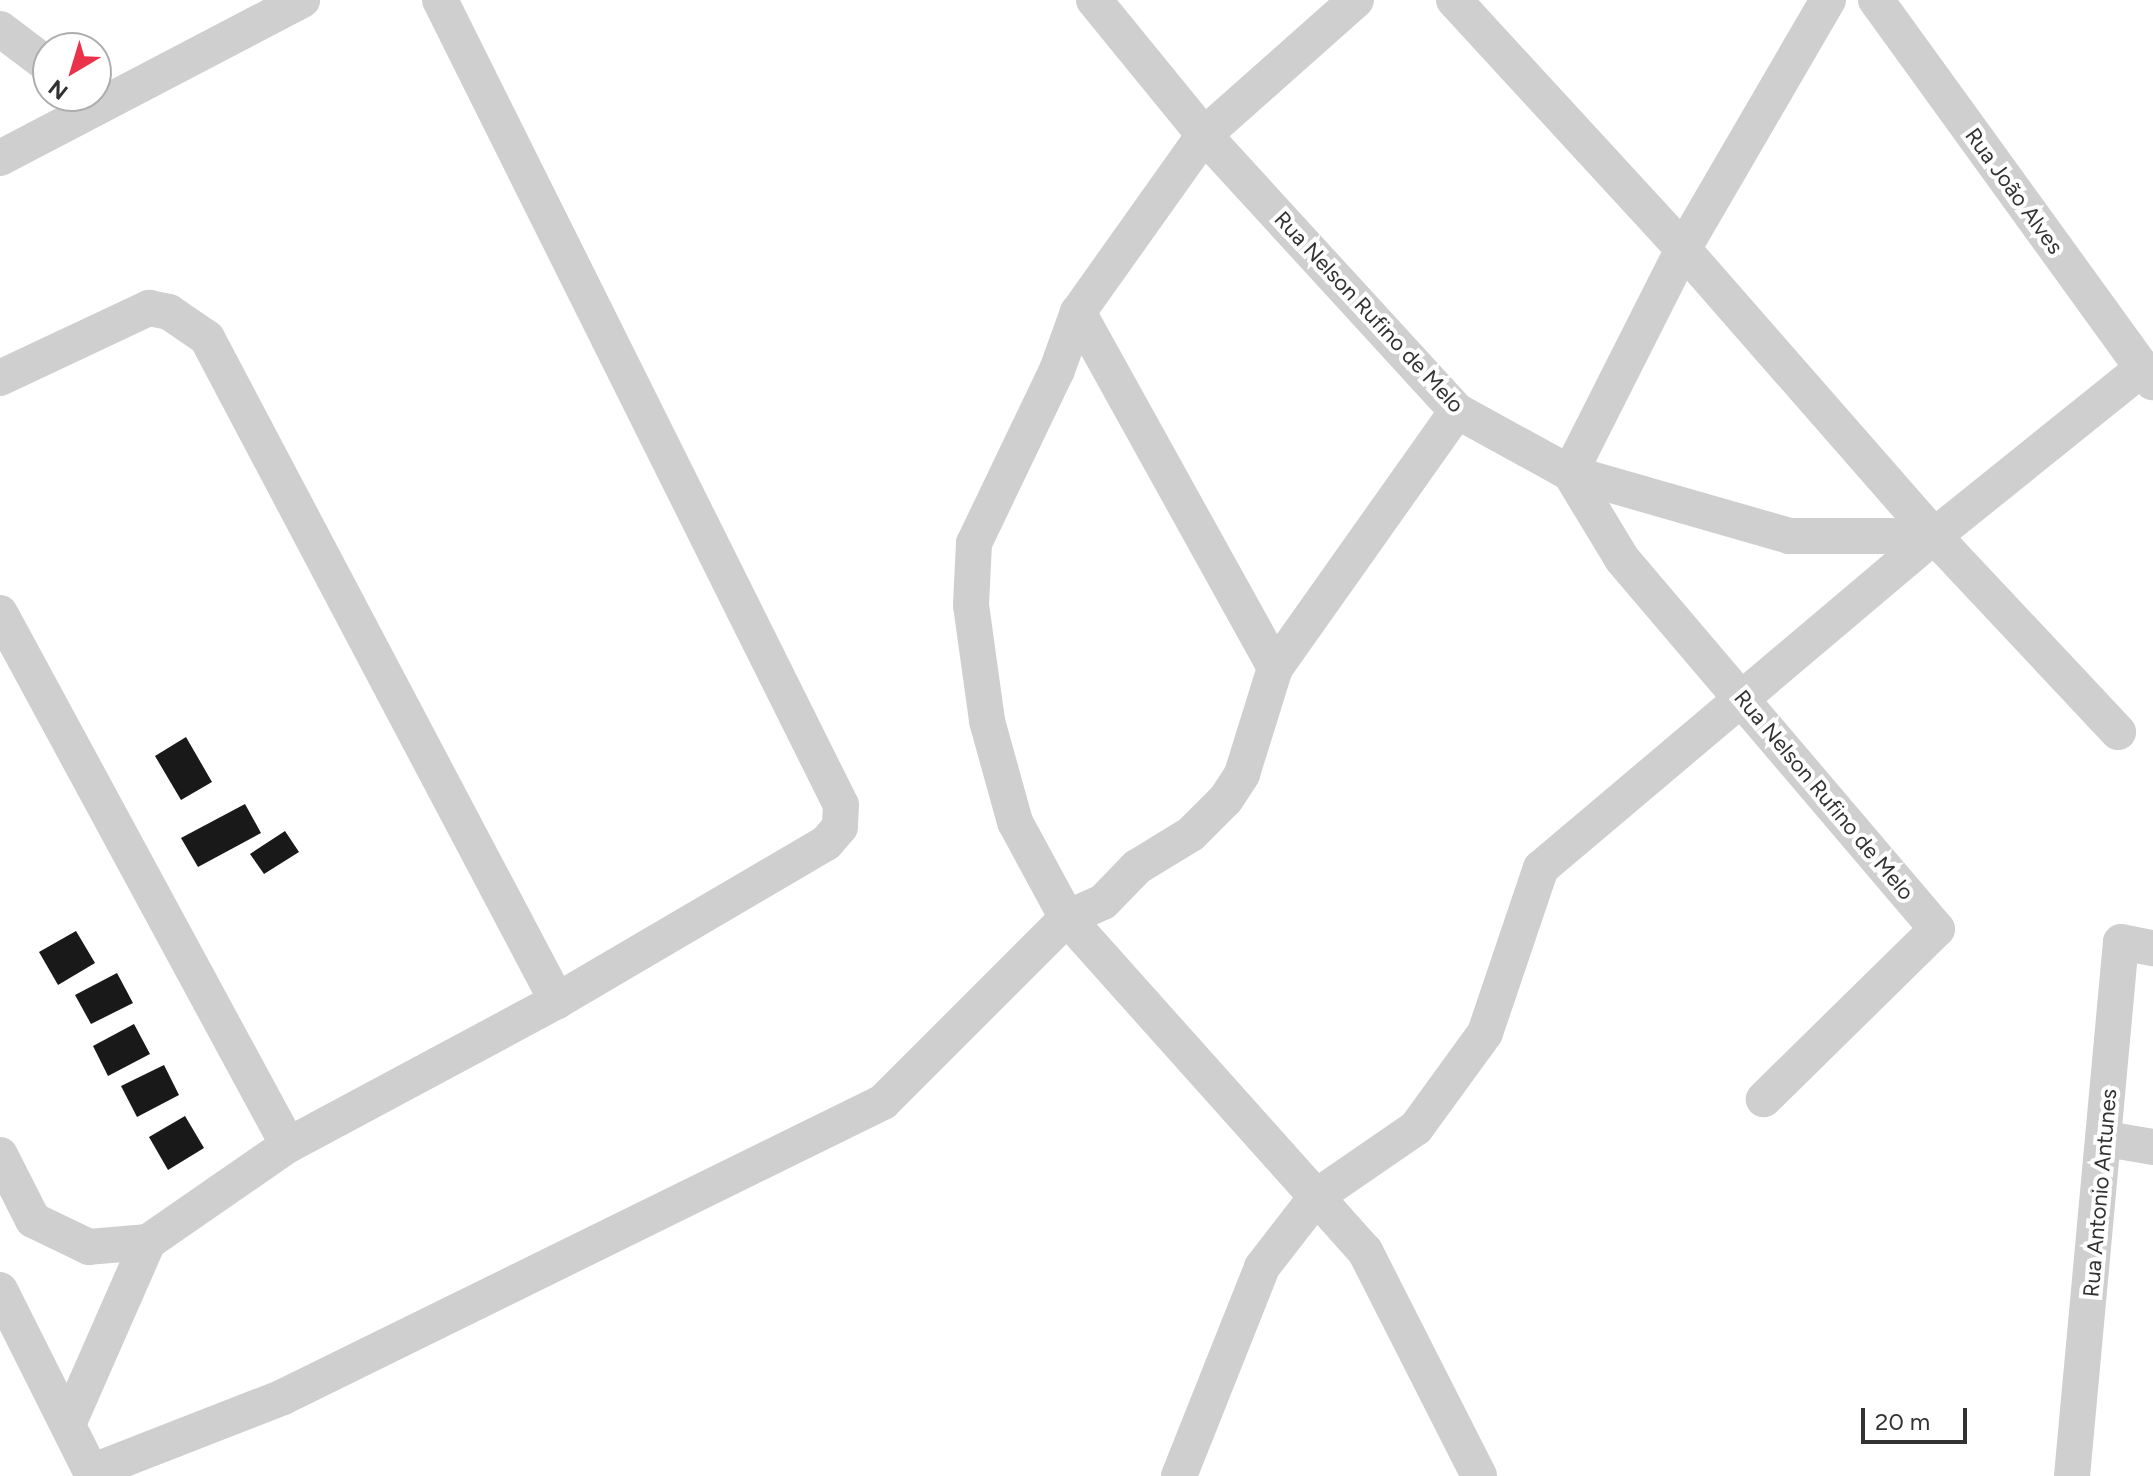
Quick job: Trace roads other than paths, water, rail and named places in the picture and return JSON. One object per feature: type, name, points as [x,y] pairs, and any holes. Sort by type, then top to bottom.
[{"type":"street","points":[[112,93],[302,0]]},
{"type":"street","points":[[0,1155],[33,1220],[89,1247],[148,1242],[288,1145],[557,1001],[826,843],[840,827],[841,805],[440,0]]},
{"type":"street","name":"Rua Nelson Rufino de Melo","points":[[1094,0],[1204,135],[1457,411],[1570,473],[1622,559],[1937,929],[1764,1099]]},
{"type":"street","points":[[1356,0],[1204,135],[1078,312],[1057,370],[974,543],[971,579],[987,721],[1015,822],[1067,918],[1365,1251],[1479,1476]]},
{"type":"street","points":[[1454,0],[1683,249],[1934,536],[2118,732]]},
{"type":"street","points":[[1828,0],[1683,249],[1570,473],[1789,536],[1934,536]]},
{"type":"street","name":"Rua João Alves","points":[[1876,0],[2148,375]]},
{"type":"street","points":[[0,29],[32,53]]},
{"type":"street","points":[[0,158],[77,112]]},
{"type":"street","points":[[0,378],[149,308],[169,312],[207,338],[557,1001]]},
{"type":"street","points":[[1078,312],[1275,668]]},
{"type":"street","points":[[1179,1476],[1262,1267],[1317,1196],[1416,1128],[1485,1033],[1541,868],[1744,700],[1934,536],[2148,375]]},
{"type":"street","points":[[0,1290],[69,1422],[92,1474],[283,1397],[883,1102],[1067,918],[1103,902],[1137,867],[1191,834],[1226,799],[1242,774],[1275,668],[1457,411]]},
{"type":"street","points":[[0,613],[288,1145]]},
{"type":"street","name":"Rua Antonio Antunes","points":[[2072,1476],[2106,1139],[2121,942],[2153,948]]},
{"type":"street","points":[[2106,1139],[2153,1147]]},
{"type":"street","points":[[69,1422],[148,1242]]}]
